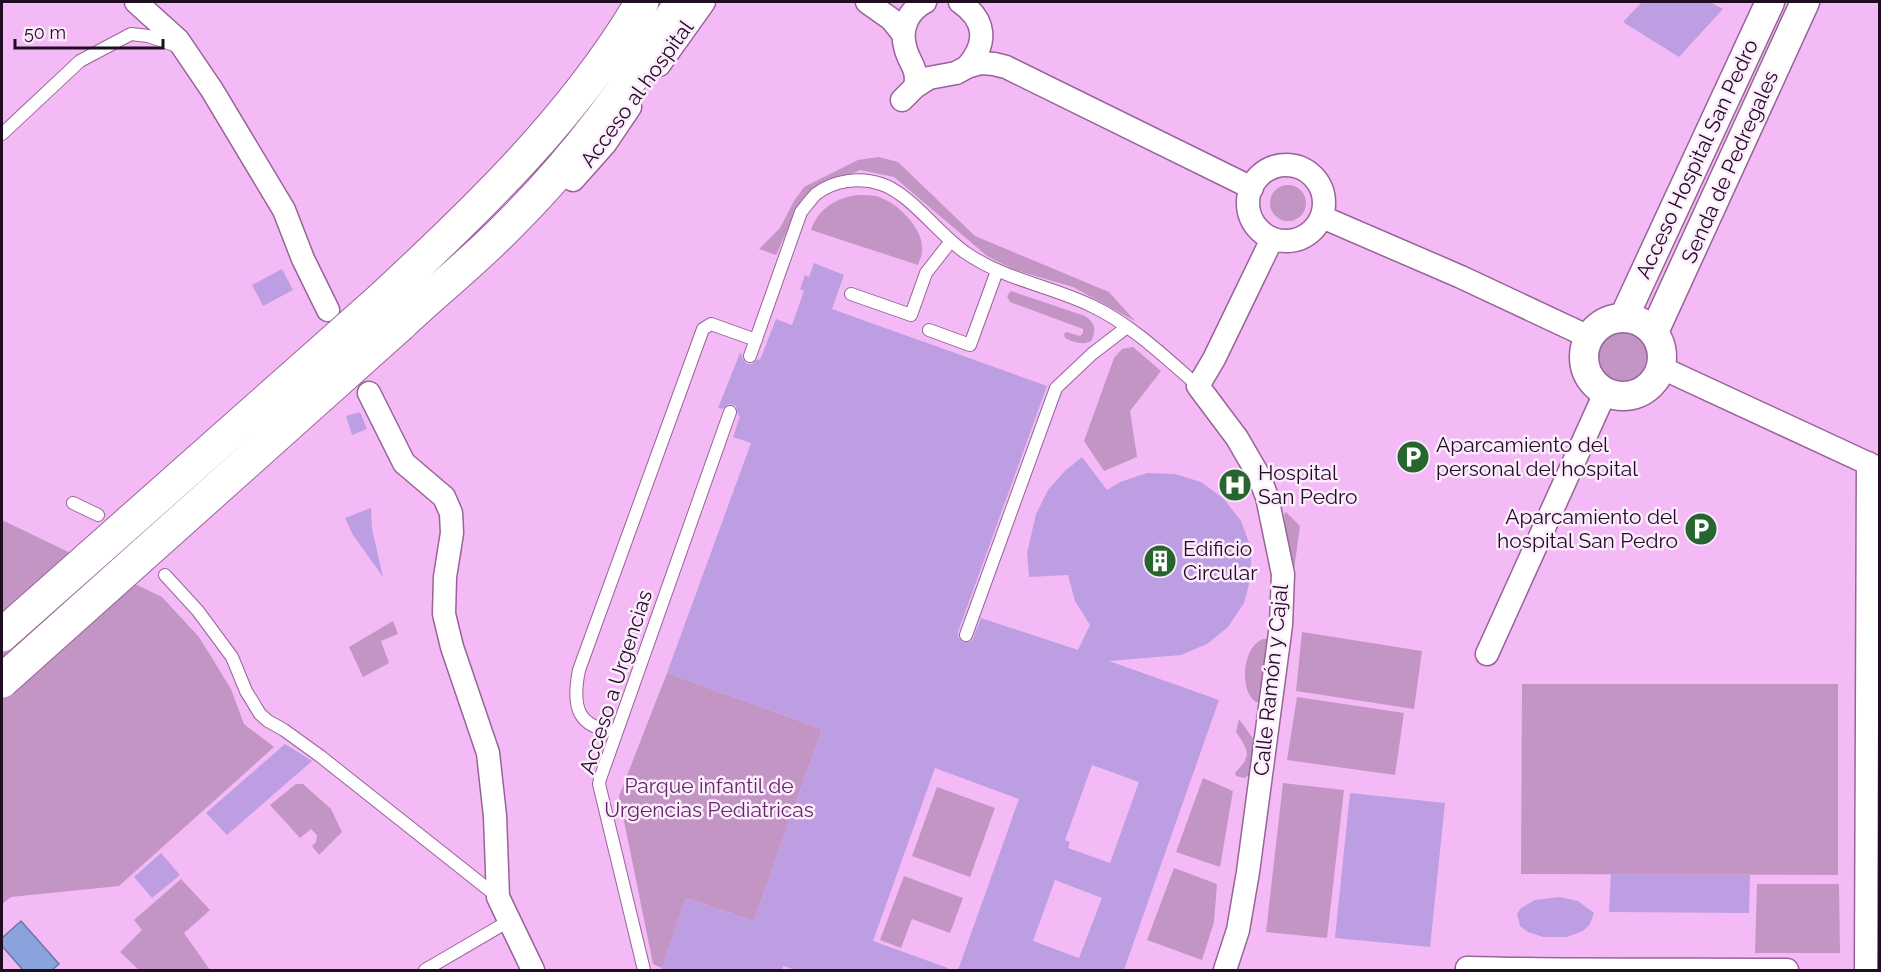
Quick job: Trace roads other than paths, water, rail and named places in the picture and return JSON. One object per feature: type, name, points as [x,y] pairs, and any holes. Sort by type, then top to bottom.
[{"type":"main road","points":[[2,635],[381,299],[504,182],[573,101],[642,2]]},
{"type":"main road","points":[[2,681],[508,226],[562,168],[608,112],[681,2]]},
{"type":"street","points":[[136,2],[178,40],[212,90],[284,210],[303,259],[328,310]]},
{"type":"street","name":"Acceso al hospital","points":[[508,226],[571,182],[605,144],[704,2]]},
{"type":"street","points":[[867,2],[891,19],[903,34]]},
{"type":"street","points":[[924,2],[910,6],[887,2],[897,19],[905,47],[917,75],[908,93],[929,78],[956,73],[981,63],[1006,67]]},
{"type":"street","points":[[960,2],[971,9],[978,20],[981,38],[975,57],[967,67]]},
{"type":"street","name":"Acceso Hospital San Pedro","points":[[1624,317],[1770,2]]},
{"type":"street","name":"Senda de Pedregales","points":[[1654,332],[1805,2]]},
{"type":"street","points":[[981,38],[995,58],[1006,67],[1252,188]]},
{"type":"street","points":[[910,59],[925,71],[943,76]]},
{"type":"street","points":[[1291,165],[1303,169],[1320,185],[1324,197],[1322,216],[1316,227],[1307,235],[1284,242],[1272,239],[1257,227],[1251,219],[1248,199],[1257,179],[1267,171],[1278,166],[1291,165]]},
{"type":"street","points":[[1322,216],[1461,277],[1589,337]]},
{"type":"street","points":[[1198,386],[1214,359],[1272,239]]},
{"type":"street","points":[[1624,317],[1641,321],[1654,332],[1662,349],[1662,368],[1646,390],[1633,396],[1619,397],[1605,393],[1593,383],[1585,369],[1583,353],[1589,337],[1598,326],[1624,317]]},
{"type":"street","points":[[1662,368],[1874,466],[1866,970]]},
{"type":"street","name":"Calle Ramón y Cajal","points":[[1198,386],[1237,438],[1259,476],[1267,497],[1283,573],[1281,625],[1248,872],[1238,930],[1225,970]]},
{"type":"street","points":[[1486,654],[1605,393]]},
{"type":"street","points":[[370,396],[404,463],[444,497],[451,513],[452,533],[445,577],[444,614],[452,646],[488,753],[495,816],[498,897],[533,970]]},
{"type":"street","points":[[1467,969],[1787,970]]},
{"type":"lane","points":[[2,134],[80,61],[131,34],[148,36],[184,48]]},
{"type":"lane","name":"Calle Ramón y Cajal","points":[[750,356],[801,212],[816,194],[837,183],[860,180],[882,184],[902,196],[966,253],[997,271],[1092,306],[1127,327],[1198,386]]},
{"type":"lane","points":[[851,294],[911,315],[926,273],[951,241]]},
{"type":"lane","points":[[929,330],[970,345],[997,271]]},
{"type":"lane","points":[[617,731],[604,730],[591,725],[585,721],[577,708],[575,689],[583,660],[703,329],[711,324],[756,340]]},
{"type":"lane","points":[[966,635],[1056,388],[1092,354],[1127,327]]},
{"type":"lane","name":"Acceso a Urgencias","points":[[644,970],[599,784],[730,412]]},
{"type":"lane","points":[[74,503],[98,515]]},
{"type":"lane","points":[[165,575],[198,610],[232,657],[246,691],[260,714],[320,756],[498,897]]},
{"type":"lane","points":[[425,970],[509,921]]},
{"type":"water","points":[[21,921],[59,964],[52,970],[23,970],[2,946],[2,938]]},
{"type":"place","name":"Aparcamiento del personal del hospital","points":[[1413,457]]},
{"type":"place","name":"Hospital San Pedro","points":[[1235,485]]},
{"type":"place","name":"Aparcamiento del hospital San Pedro","points":[[1701,529]]},
{"type":"place","name":"Edificio Circular","points":[[1160,561]]},
{"type":"park label","name":"Parque infantil de Urgencias Pediatricas","points":[[709,798]]}]
